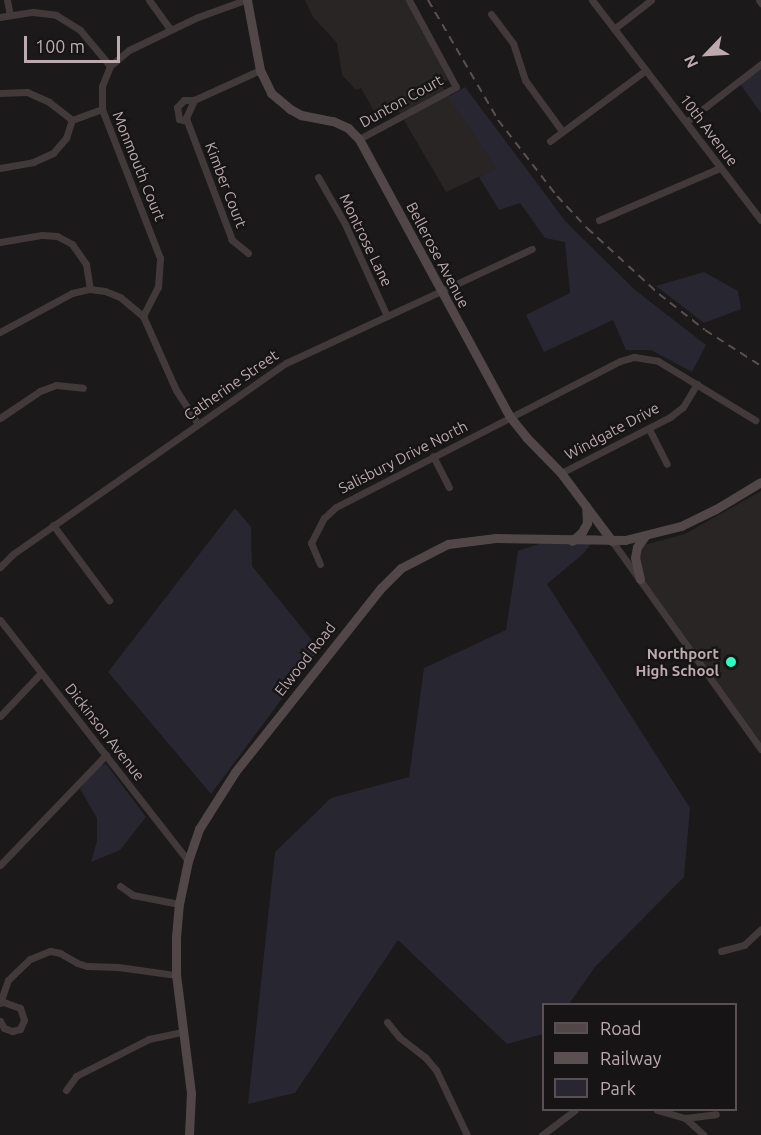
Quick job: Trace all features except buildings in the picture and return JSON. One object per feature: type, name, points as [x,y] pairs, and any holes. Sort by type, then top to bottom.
[{"type":"main road","name":"Bellerose Avenue","points":[[246,0],[260,70],[271,93],[284,105],[301,115],[333,121],[348,128],[359,139],[510,417],[561,473],[612,541]]},
{"type":"main road","name":"Elwood Road","points":[[189,1135],[191,1093],[176,975],[179,904],[188,861],[199,829],[235,772],[363,609],[401,568],[427,553],[456,542],[496,538],[612,541],[645,536],[681,526],[716,509],[761,482]]},
{"type":"main road","points":[[572,541],[582,532],[587,523],[586,506]]},
{"type":"main road","points":[[640,579],[635,558],[637,547],[645,536]]},
{"type":"street","points":[[7,0],[10,15]]},
{"type":"street","points":[[149,0],[170,29]]},
{"type":"street","points":[[0,17],[44,13],[68,21],[80,30],[110,66],[129,50],[170,29],[246,0]]},
{"type":"street","name":"Dunton Court","points":[[359,139],[456,87],[409,0]]},
{"type":"street","name":"10th Avenue","points":[[592,0],[761,220]]},
{"type":"street","points":[[614,29],[651,0]]},
{"type":"street","points":[[490,14],[513,44],[525,81],[562,130]]},
{"type":"street","points":[[686,122],[761,64]]},
{"type":"street","name":"Monmouth Court","points":[[110,66],[102,86],[102,109],[160,258],[158,288],[143,316]]},
{"type":"street","name":"Kimber Court","points":[[248,253],[232,240],[187,122],[179,119],[177,107],[183,100],[194,100],[260,70]]},
{"type":"street","points":[[550,141],[646,70]]},
{"type":"street","points":[[0,93],[27,92],[49,102],[72,120]]},
{"type":"street","points":[[187,122],[187,113],[194,100]]},
{"type":"street","points":[[72,120],[102,109]]},
{"type":"street","points":[[0,168],[33,162],[52,153],[66,138],[72,120]]},
{"type":"street","points":[[599,220],[720,168]]},
{"type":"street","name":"Montrose Lane","points":[[318,177],[345,224],[387,316]]},
{"type":"street","points":[[0,242],[42,235],[57,236],[72,244],[86,264],[90,289]]},
{"type":"street","name":"Catherine Street","points":[[0,567],[11,555],[53,525],[286,363],[532,249]]},
{"type":"street","points":[[0,332],[72,293],[90,289],[105,291],[120,297],[143,316],[176,390],[198,424]]},
{"type":"street","name":"Salisbury Drive North","points":[[320,564],[311,543],[324,518],[350,498],[608,366],[634,357],[658,361],[755,420]]},
{"type":"street","name":"Windgate Drive","points":[[561,473],[649,429],[683,407],[697,384]]},
{"type":"street","points":[[0,418],[40,392],[56,386],[82,388]]},
{"type":"street","points":[[649,429],[668,464]]},
{"type":"street","points":[[433,456],[449,488]]},
{"type":"street","points":[[53,525],[109,600]]},
{"type":"street","points":[[612,541],[761,749]]},
{"type":"street","name":"Dickinson Avenue","points":[[0,620],[188,861]]},
{"type":"street","points":[[0,716],[41,673]]},
{"type":"street","points":[[0,865],[106,755]]},
{"type":"street","points":[[120,886],[133,895],[179,904]]},
{"type":"street","points":[[722,951],[744,945],[761,929]]},
{"type":"street","points":[[0,1021],[4,1028],[12,1031],[20,1029],[24,1020],[20,1008],[0,1002],[8,980],[30,959],[50,951],[60,952],[76,963],[87,966],[118,967],[176,975]]},
{"type":"street","points":[[387,1022],[436,1070],[467,1135]]},
{"type":"street","points":[[66,1090],[76,1076],[128,1049],[149,1039],[182,1032]]},
{"type":"street","points":[[542,1135],[574,1111]]},
{"type":"street","points":[[660,1111],[685,1118],[716,1114]]},
{"type":"street","points":[[685,1118],[704,1135]]},
{"type":"shaded area","points":[[305,0],[406,0],[448,80],[441,84],[498,168],[446,192],[398,110],[379,120],[361,88],[356,90],[342,75],[337,43],[313,17]]},
{"type":"shaded area","name":"Northport High School","points":[[761,491],[761,746],[642,578],[637,557],[640,546],[685,534]]},
{"type":"green space","points":[[761,68],[761,113],[740,84]]},
{"type":"green space","points":[[465,87],[566,222],[635,290],[706,345],[692,372],[651,350],[626,350],[613,320],[544,352],[526,315],[570,293],[565,242],[545,238],[520,203],[499,210],[479,177],[497,168],[448,97]]},
{"type":"green space","points":[[704,272],[738,291],[741,309],[704,323],[656,286]]},
{"type":"green space","points":[[235,508],[251,527],[252,566],[319,649],[211,794],[108,672]]},
{"type":"green space","points":[[598,535],[583,554],[547,584],[690,808],[684,877],[595,967],[570,1003],[542,1003],[542,1034],[507,1044],[398,940],[295,1093],[248,1104],[275,852],[331,798],[409,777],[424,668],[506,630],[518,551],[559,537]]},
{"type":"green space","points":[[106,764],[146,817],[120,850],[91,862],[97,841],[97,818],[80,789],[97,766]]},
{"type":"railway","points":[[428,0],[498,120],[557,196],[587,228],[659,294],[705,330],[761,366]]},
{"type":"place","name":"Northport High School","points":[[731,662]]}]
